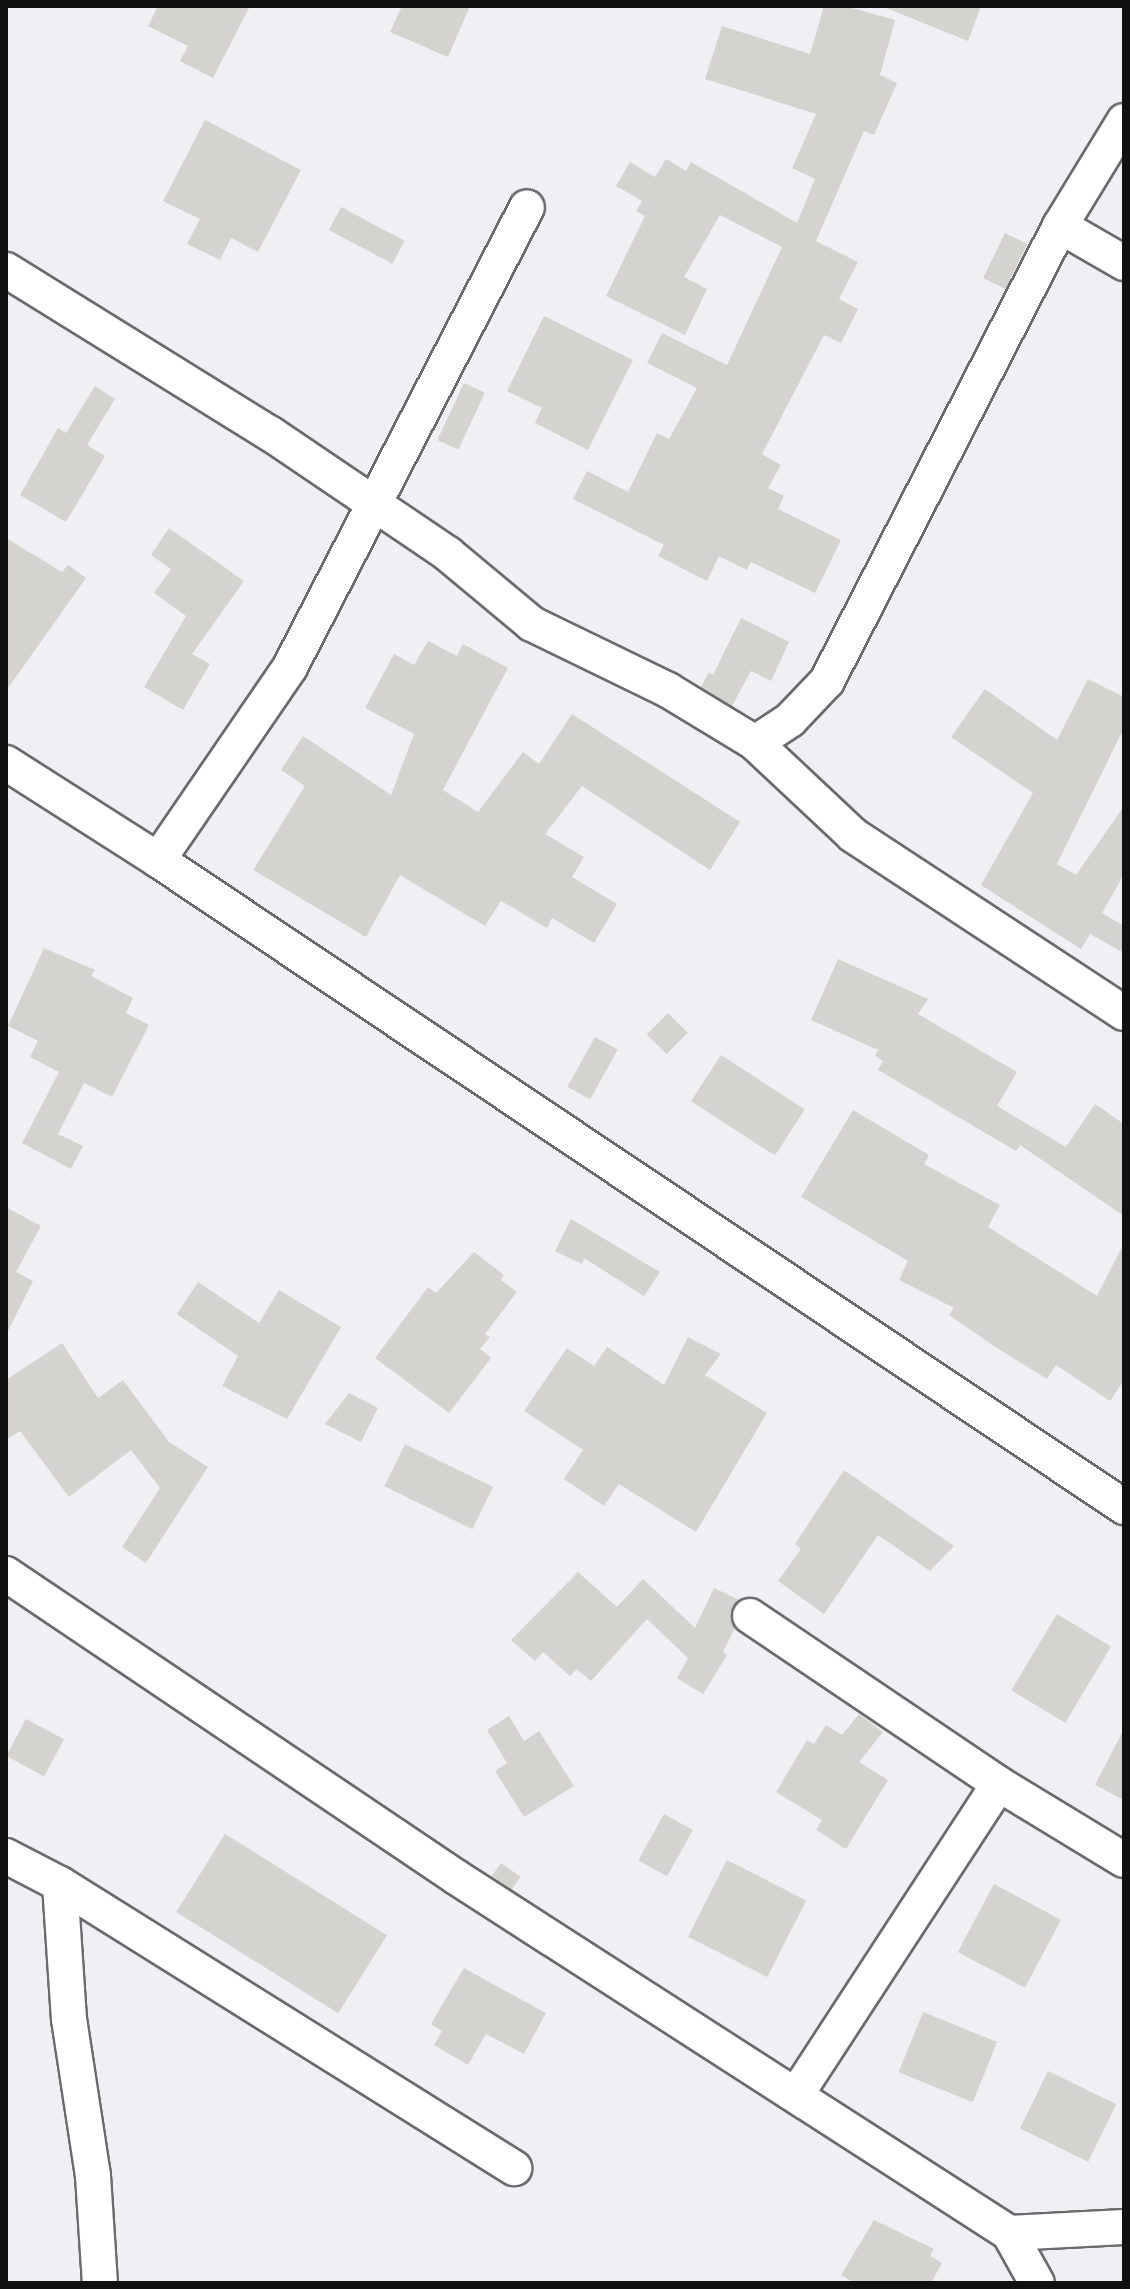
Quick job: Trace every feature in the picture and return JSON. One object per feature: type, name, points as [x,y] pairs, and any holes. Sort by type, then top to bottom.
[{"type":"street","points":[[755,743],[790,720],[827,681],[1060,226],[1124,121]]},
{"type":"street","points":[[158,860],[290,667],[527,207]]},
{"type":"street","points":[[1060,226],[1124,263]]},
{"type":"street","points":[[6,270],[271,434],[448,554],[532,624],[668,690],[755,743],[853,835],[1122,1008]]},
{"type":"street","points":[[6,763],[158,860],[1124,1507]]},
{"type":"street","points":[[6,1574],[456,1877],[1009,2233],[1037,2283]]},
{"type":"street","points":[[750,1616],[999,1784],[1124,1860]]},
{"type":"street","points":[[796,2095],[999,1784]]},
{"type":"street","points":[[6,1856],[60,1884],[514,2168]]},
{"type":"street","points":[[60,1884],[69,2019],[93,2176],[100,2283]]},
{"type":"street","points":[[1009,2233],[1124,2227]]},
{"type":"building","points":[[158,6],[250,6],[213,78],[180,61],[188,46],[148,26]]},
{"type":"building","points":[[402,6],[470,6],[448,57],[390,32]]},
{"type":"building","points":[[824,6],[845,6],[895,20],[880,75],[897,83],[874,135],[864,131],[816,241],[858,262],[839,299],[858,309],[841,343],[824,335],[762,454],[781,465],[768,488],[784,496],[778,509],[841,540],[815,593],[751,562],[747,570],[719,556],[707,581],[658,556],[664,545],[573,499],[587,471],[628,492],[657,433],[669,439],[697,388],[647,363],[662,333],[727,365],[782,247],[720,215],[684,277],[707,289],[685,335],[606,296],[645,216],[636,211],[642,201],[616,186],[630,162],[655,177],[666,159],[686,171],[691,162],[797,223],[815,179],[792,168],[816,114],[705,79],[722,26],[810,54]]},
{"type":"building","points":[[881,6],[981,6],[968,41]]},
{"type":"building","points":[[205,120],[301,170],[258,252],[231,238],[220,260],[187,244],[200,219],[163,201]]},
{"type":"building","points":[[341,207],[405,241],[392,264],[329,230]]},
{"type":"building","points":[[1005,233],[1027,244],[1006,289],[983,278]]},
{"type":"building","points":[[544,316],[633,360],[588,450],[535,423],[542,408],[507,391]]},
{"type":"building","points":[[464,383],[485,393],[458,450],[437,440]]},
{"type":"building","points":[[95,386],[115,399],[87,445],[105,456],[66,522],[20,495],[58,428],[66,433]]},
{"type":"building","points":[[169,528],[244,581],[192,654],[210,664],[183,710],[144,687],[186,616],[154,593],[171,569],[151,555]]},
{"type":"building","points":[[6,538],[62,572],[68,565],[86,578],[6,691]]},
{"type":"building","points":[[741,618],[789,642],[771,681],[751,671],[732,706],[701,687],[709,672],[713,675]]},
{"type":"building","points":[[428,641],[457,656],[463,644],[508,668],[443,790],[478,812],[523,752],[539,764],[572,714],[740,822],[710,870],[582,786],[545,834],[584,857],[572,877],[617,904],[594,943],[552,918],[547,928],[501,901],[485,926],[400,875],[366,937],[253,870],[305,786],[281,770],[303,736],[391,795],[414,734],[365,708],[394,654],[414,665]]},
{"type":"building","points":[[1088,679],[1124,697],[1124,728],[1057,864],[1076,875],[1124,806],[1124,874],[1102,913],[1124,926],[1124,953],[1090,934],[1081,949],[981,885],[1033,793],[951,737],[985,689],[1057,740]]},
{"type":"building","points":[[44,948],[95,970],[91,976],[133,998],[126,1013],[149,1025],[112,1097],[84,1083],[58,1134],[83,1146],[71,1169],[22,1143],[59,1072],[30,1057],[38,1041],[8,1026]]},
{"type":"building","points":[[838,959],[928,999],[918,1014],[1017,1072],[997,1106],[1066,1147],[1095,1104],[1124,1124],[1124,1216],[1020,1145],[1016,1151],[878,1070],[883,1061],[875,1056],[878,1050],[811,1020]]},
{"type":"building","points":[[668,1013],[688,1033],[667,1054],[647,1034]]},
{"type":"building","points":[[595,1037],[618,1050],[590,1099],[567,1087]]},
{"type":"building","points":[[721,1055],[805,1109],[775,1156],[691,1101]]},
{"type":"building","points":[[853,1110],[929,1155],[924,1164],[1000,1205],[988,1227],[1097,1296],[1124,1243],[1124,1380],[1110,1401],[1056,1365],[1047,1379],[997,1348],[949,1315],[954,1308],[899,1280],[908,1261],[801,1197]]},
{"type":"building","points":[[6,1207],[41,1226],[16,1272],[33,1281],[6,1335]]},
{"type":"building","points":[[571,1219],[660,1272],[644,1296],[584,1258],[582,1264],[555,1251]]},
{"type":"building","points":[[474,1252],[504,1275],[501,1280],[517,1292],[485,1334],[490,1337],[480,1349],[491,1358],[449,1413],[375,1358],[428,1287],[436,1293]]},
{"type":"building","points":[[198,1282],[259,1323],[279,1290],[341,1327],[287,1419],[222,1386],[238,1356],[177,1314]]},
{"type":"building","points":[[688,1337],[721,1354],[705,1375],[767,1413],[696,1532],[619,1484],[604,1506],[564,1479],[583,1450],[524,1411],[567,1348],[594,1366],[607,1347],[664,1385]]},
{"type":"building","points":[[62,1343],[98,1398],[123,1380],[169,1442],[208,1467],[146,1563],[122,1547],[160,1488],[131,1450],[69,1497],[20,1431],[6,1440],[6,1380]]},
{"type":"building","points":[[349,1393],[378,1408],[361,1442],[325,1424]]},
{"type":"building","points":[[405,1444],[493,1487],[472,1529],[384,1486]]},
{"type":"building","points":[[844,1470],[954,1546],[930,1571],[878,1535],[824,1614],[778,1581],[801,1549],[795,1544]]},
{"type":"building","points":[[578,1572],[617,1607],[643,1579],[695,1628],[714,1588],[739,1600],[730,1614],[735,1628],[723,1652],[727,1655],[703,1694],[677,1678],[688,1658],[647,1619],[591,1681],[577,1669],[570,1676],[543,1652],[535,1661],[511,1640]]},
{"type":"building","points":[[1057,1614],[1111,1646],[1065,1723],[1011,1690]]},
{"type":"building","points":[[859,1714],[883,1732],[859,1762],[888,1780],[846,1849],[816,1830],[822,1820],[776,1792],[807,1740],[814,1744],[826,1725],[842,1735]]},
{"type":"building","points":[[509,1716],[524,1741],[539,1731],[574,1786],[524,1817],[495,1771],[507,1763],[487,1730]]},
{"type":"building","points":[[26,1719],[64,1739],[44,1776],[6,1756]]},
{"type":"building","points":[[1124,1729],[1124,1800],[1095,1785]]},
{"type":"building","points":[[664,1814],[693,1830],[667,1876],[638,1860]]},
{"type":"building","points":[[225,1834],[387,1935],[338,2013],[176,1912]]},
{"type":"building","points":[[727,1860],[806,1900],[767,1977],[688,1937]]},
{"type":"building","points":[[501,1863],[521,1877],[511,1890],[492,1876]]},
{"type":"building","points":[[994,1884],[1061,1920],[1025,1988],[958,1952]]},
{"type":"building","points":[[464,1968],[546,2013],[524,2054],[486,2034],[468,2065],[434,2045],[442,2031],[431,2024]]},
{"type":"building","points":[[923,2012],[997,2042],[973,2102],[899,2072]]},
{"type":"building","points":[[1048,2071],[1116,2104],[1088,2162],[1020,2129]]},
{"type":"building","points":[[874,2220],[934,2249],[930,2256],[942,2263],[931,2283],[854,2283],[841,2275]]}]
